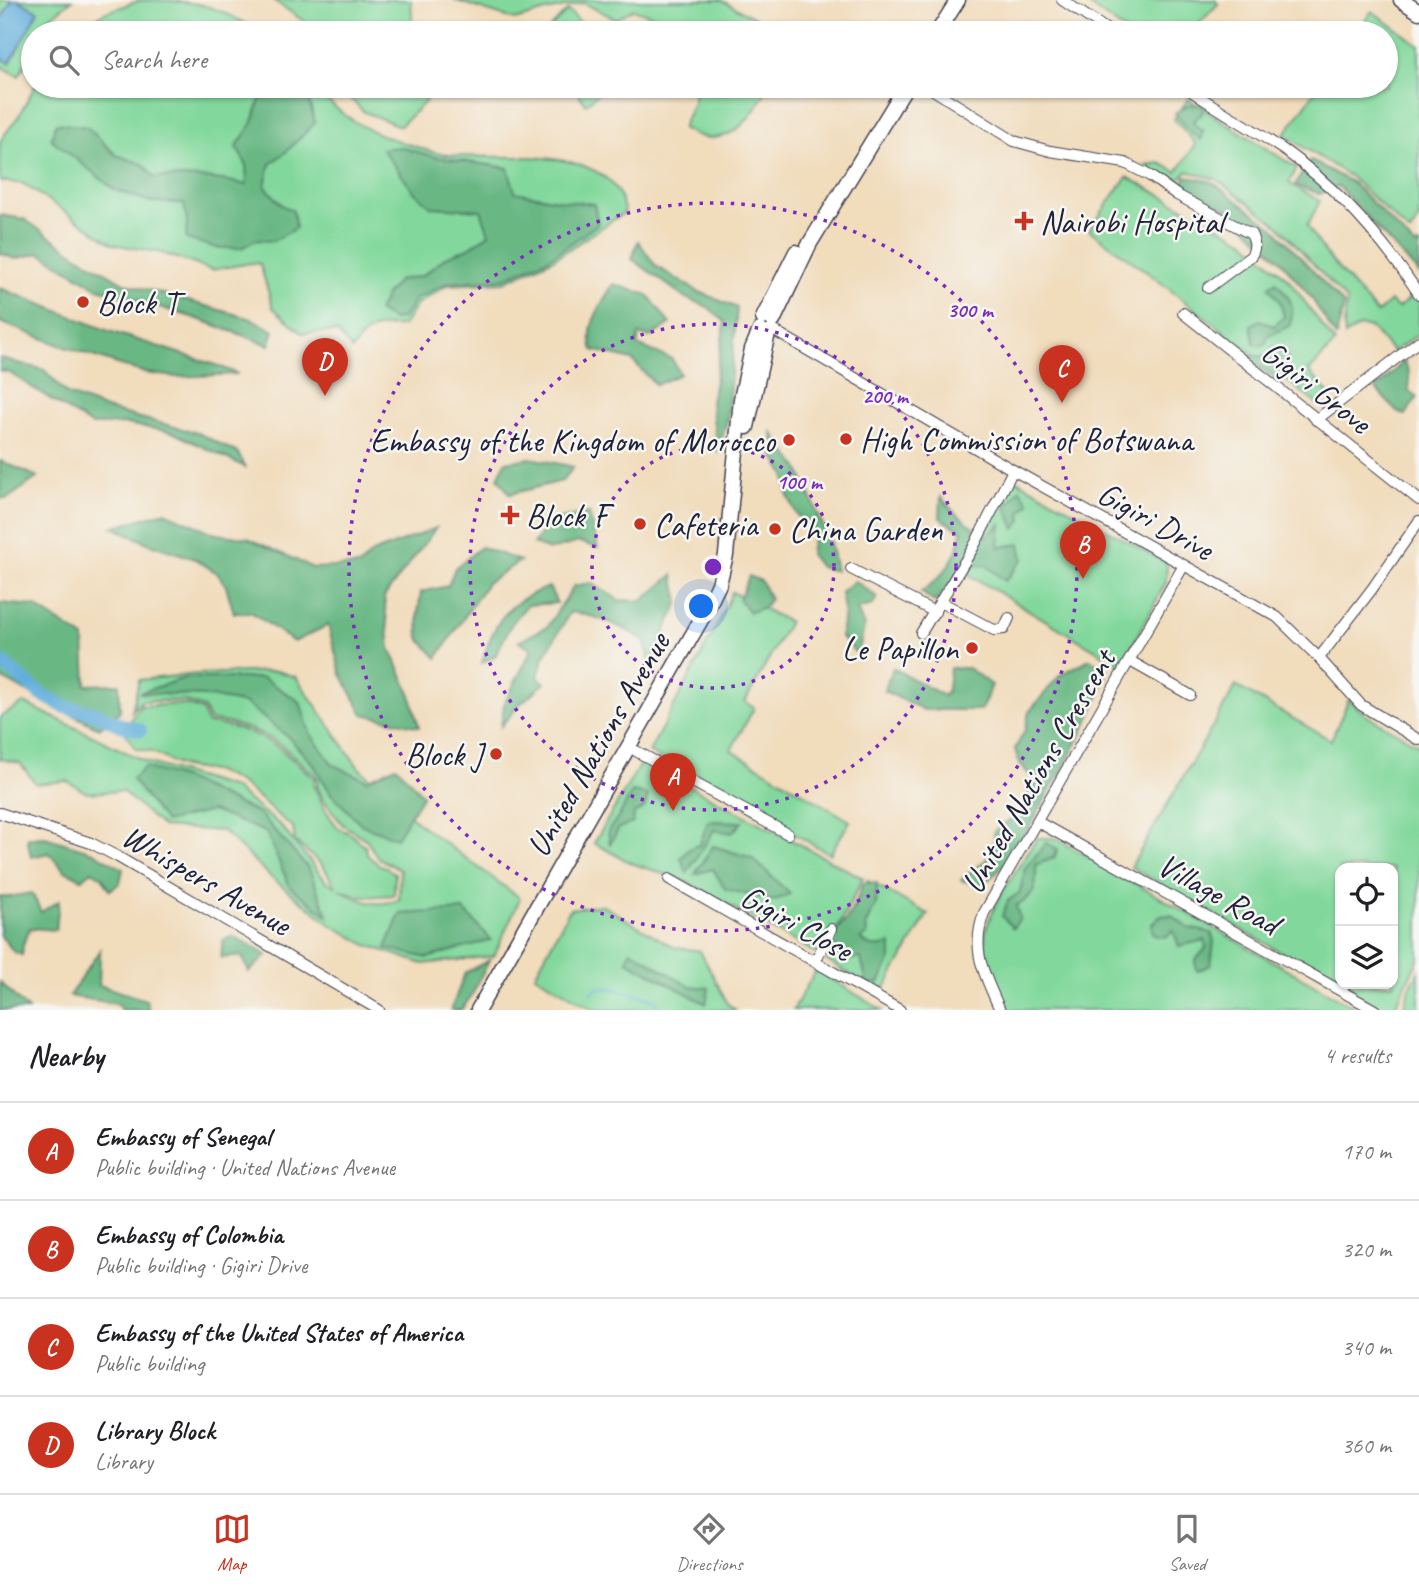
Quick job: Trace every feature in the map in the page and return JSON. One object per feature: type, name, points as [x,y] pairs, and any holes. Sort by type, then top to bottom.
[{"type":"street","points":[[935,21],[948,0]]},
{"type":"street","points":[[945,21],[958,0]]},
{"type":"street","points":[[1062,0],[1094,21]]},
{"type":"street","points":[[1401,0],[1419,12]]},
{"type":"street","name":"United Nations Avenue","points":[[478,1010],[636,751],[711,619],[729,580],[747,427],[767,326],[803,239],[889,98]]},
{"type":"street","name":"United Nations Avenue","points":[[488,1010],[719,584],[727,547],[741,399],[752,349],[767,326],[810,243],[899,98]]},
{"type":"street","points":[[946,98],[1014,141],[1050,151],[1125,163],[1177,195],[1251,234],[1255,242],[1251,256],[1208,288]]},
{"type":"street","points":[[1202,98],[1287,153],[1343,198],[1398,262],[1419,293]]},
{"type":"street","name":"Gigiri Grove","points":[[1183,313],[1419,500]]},
{"type":"street","name":"Gigiri Drive","points":[[767,326],[1013,470],[1278,617],[1362,705],[1419,740]]},
{"type":"street","points":[[1316,420],[1419,341]]},
{"type":"street","points":[[921,633],[973,548],[1013,470]]},
{"type":"street","points":[[1319,658],[1419,521]]},
{"type":"street","name":"United Nations Crescent","points":[[1000,1010],[979,959],[980,925],[991,900],[1184,565]]},
{"type":"street","points":[[851,569],[935,612]]},
{"type":"street","points":[[941,601],[999,631],[1004,629],[1009,618]]},
{"type":"street","points":[[1130,661],[1190,695]]},
{"type":"street","points":[[636,751],[788,834]]},
{"type":"street","name":"Whispers Avenue","points":[[0,813],[85,841],[118,857],[379,1010]]},
{"type":"street","name":"Village Road","points":[[1038,822],[1375,1010]]},
{"type":"street","name":"Gigiri Close","points":[[668,879],[900,1010]]},
{"type":"street","points":[[815,962],[831,929]]},
{"type":"green space","points":[[0,0],[72,0],[47,21],[21,21],[19,76],[0,66]]},
{"type":"green space","points":[[141,0],[176,1],[217,10],[240,21],[92,21],[104,13]]},
{"type":"green space","points":[[273,0],[411,0],[412,21],[304,21]]},
{"type":"green space","points":[[454,0],[721,0],[760,21],[661,21],[633,9],[616,19],[584,3],[515,20]]},
{"type":"green space","points":[[1215,0],[1218,4],[1202,21],[1111,21],[1085,2]]},
{"type":"green space","points":[[568,10],[579,21],[557,21]]},
{"type":"green space","points":[[1372,11],[1386,21],[1365,21]]},
{"type":"green space","points":[[1398,30],[1419,45],[1419,219],[1410,233],[1351,177],[1284,135],[1310,98],[1398,98]]},
{"type":"green space","points":[[29,98],[325,98],[346,116],[381,135],[441,154],[562,160],[585,166],[604,176],[618,192],[625,212],[552,260],[504,282],[448,285],[417,304],[403,326],[373,329],[363,336],[352,350],[337,332],[302,333],[273,308],[260,264],[251,263],[212,270],[162,253],[113,244],[24,184],[0,181],[0,141]]},
{"type":"green space","points":[[260,98],[307,98],[315,123],[270,164],[265,186],[282,205],[293,211],[296,228],[273,241],[256,240],[241,248],[217,248],[186,239],[184,203],[151,202],[115,190],[51,139],[56,123],[87,127],[116,155],[143,164],[154,177],[190,177],[247,185],[246,164],[236,147],[253,122]]},
{"type":"green space","points":[[349,98],[425,98],[426,101],[400,126],[364,112]]},
{"type":"green space","points":[[581,98],[593,98],[586,104]]},
{"type":"green space","points":[[761,98],[738,128],[720,137],[708,138],[682,128],[694,100]]},
{"type":"green space","points":[[1188,99],[1297,168],[1289,183],[1320,201],[1307,226],[1329,258],[1377,313],[1390,301],[1398,308],[1413,295],[1419,304],[1419,334],[1393,352],[1371,328],[1360,326],[1345,336],[1347,301],[1278,225],[1216,179],[1187,171],[1172,185],[1145,165],[1160,163],[1177,172],[1196,144],[1174,119]]},
{"type":"green space","points":[[1204,104],[1202,114],[1193,121],[1203,130],[1201,140],[1175,113],[1188,105]]},
{"type":"green space","points":[[400,147],[436,157],[508,168],[515,192],[594,204],[598,224],[548,259],[503,279],[447,283],[416,299],[403,318],[393,320],[378,311],[386,295],[399,280],[422,276],[446,257],[469,248],[489,234],[481,210],[432,207],[415,193],[382,149]]},
{"type":"green space","points":[[1310,160],[1353,183],[1415,246],[1419,245],[1419,274],[1338,186],[1320,194],[1295,185]]},
{"type":"green space","points":[[1185,176],[1212,182],[1275,229],[1344,305],[1336,337],[1311,297],[1280,260],[1229,210],[1182,187]]},
{"type":"green space","points":[[1127,177],[1244,240],[1288,279],[1335,343],[1309,371],[1328,393],[1317,404],[1089,230]]},
{"type":"green space","points":[[0,215],[24,219],[124,283],[252,319],[274,331],[269,345],[195,318],[98,288],[40,253],[15,259],[0,253]]},
{"type":"green space","points":[[638,241],[656,266],[697,291],[737,308],[727,420],[718,453],[711,403],[725,322],[708,307],[686,298],[632,259]]},
{"type":"green space","points":[[1276,282],[1291,302],[1289,326],[1268,336],[1265,345],[1254,344],[1251,325],[1260,320],[1274,326],[1284,317],[1280,302],[1269,287]]},
{"type":"green space","points":[[613,284],[648,295],[670,324],[650,337],[639,335],[637,345],[672,359],[680,374],[656,385],[632,360],[593,350],[592,324]]},
{"type":"green space","points":[[0,288],[106,330],[238,374],[176,377],[145,373],[62,346],[0,322]]},
{"type":"green space","points":[[1273,347],[1283,348],[1288,359],[1277,379],[1245,358],[1272,357]]},
{"type":"green space","points":[[0,358],[44,370],[67,394],[106,409],[198,433],[238,453],[245,467],[172,432],[126,424],[91,425],[8,372],[0,371]]},
{"type":"green space","points":[[1404,361],[1409,373],[1409,391],[1417,398],[1405,415],[1397,412],[1376,389]]},
{"type":"green space","points":[[772,432],[799,469],[830,542],[836,571],[820,567],[810,554],[813,536],[796,513],[788,496],[785,475],[773,455]]},
{"type":"green space","points":[[530,458],[574,467],[562,481],[510,494],[498,478],[505,462]]},
{"type":"green space","points":[[0,461],[38,477],[7,499],[0,498]]},
{"type":"green space","points":[[1015,479],[1167,563],[1166,583],[1121,665],[966,573],[989,524]]},
{"type":"green space","points":[[1020,489],[1029,503],[1021,512],[1022,520],[1015,529],[1006,507]]},
{"type":"green space","points":[[941,497],[953,511],[986,537],[1001,524],[999,547],[1020,544],[1023,559],[1005,581],[986,565],[968,566],[934,602],[921,592],[948,566],[957,550],[962,531],[940,518]]},
{"type":"green space","points":[[165,512],[216,534],[248,538],[313,568],[359,566],[372,553],[436,528],[384,597],[390,648],[410,693],[419,727],[363,714],[341,674],[328,625],[294,642],[251,612],[234,613],[226,586],[217,573],[195,559],[150,544],[113,527]]},
{"type":"green space","points":[[589,513],[598,548],[579,542],[550,550],[533,544],[551,520]]},
{"type":"green space","points":[[481,547],[520,561],[487,583],[437,658],[419,638],[421,592],[448,586],[455,568]]},
{"type":"green space","points":[[673,575],[679,602],[651,666],[644,640],[608,622],[570,612],[543,659],[538,677],[545,683],[520,704],[501,726],[504,704],[532,649],[519,641],[547,627],[574,586],[591,583],[619,600],[642,601]]},
{"type":"green space","points":[[749,576],[761,581],[770,599],[764,607],[750,612],[739,600]]},
{"type":"green space","points":[[855,581],[877,597],[873,605],[857,609],[864,627],[858,655],[841,637],[844,611],[841,592]]},
{"type":"green space","points":[[549,587],[557,603],[527,605],[512,623],[495,656],[482,663],[491,636],[504,615],[523,599]]},
{"type":"green space","points":[[732,592],[789,622],[745,702],[754,708],[731,750],[850,821],[830,854],[649,752],[719,622]]},
{"type":"green space","points":[[0,603],[34,606],[84,638],[86,685],[119,684],[120,711],[99,728],[0,678]]},
{"type":"green space","points":[[1090,659],[1108,670],[1102,687],[1080,737],[1024,837],[1008,860],[989,879],[978,886],[961,880],[985,861],[994,842],[995,830],[1012,819],[1036,783],[1019,762],[1015,749],[1025,730],[1029,712],[1060,675]]},
{"type":"green space","points":[[893,668],[944,696],[948,689],[950,668],[968,668],[992,685],[981,710],[924,710],[884,691]]},
{"type":"green space","points":[[277,671],[296,677],[359,768],[422,826],[520,898],[494,956],[423,964],[367,945],[330,924],[272,878],[223,831],[163,827],[122,791],[87,793],[67,781],[36,784],[20,763],[0,759],[0,717],[24,703],[146,762],[233,788],[280,825],[326,881],[336,887],[323,866],[295,841],[293,827],[250,790],[219,773],[181,766],[154,753],[136,749],[126,734],[133,716],[141,706],[184,704],[202,710],[207,723],[255,734],[289,756],[315,779],[313,784],[338,828],[351,834],[365,846],[368,856],[378,864],[395,873],[394,895],[361,897],[339,889],[368,902],[399,900],[400,870],[377,857],[367,840],[342,824],[323,799],[317,786],[318,778],[281,745],[244,727],[209,720],[204,708],[184,701],[142,701],[132,711],[139,680],[197,674]]},
{"type":"green space","points":[[185,678],[263,678],[300,702],[310,733],[333,765],[367,780],[396,766],[423,795],[396,838],[362,825],[331,794],[314,765],[287,736],[246,704],[205,696],[139,693]]},
{"type":"green space","points":[[1236,686],[1331,740],[1349,699],[1364,714],[1419,745],[1419,958],[1393,1010],[1383,1010],[1346,989],[1398,989],[1398,863],[1335,863],[1335,983],[1131,867]]},
{"type":"green space","points":[[642,761],[863,878],[823,957],[685,881],[631,863],[594,843]]},
{"type":"green space","points":[[145,767],[183,778],[260,814],[309,869],[328,916],[290,887],[266,832],[212,811],[165,822],[132,779]]},
{"type":"green space","points":[[632,792],[648,795],[645,807],[634,814],[633,823],[619,828],[610,844],[608,831]]},
{"type":"green space","points":[[708,821],[742,822],[732,833],[714,830],[687,873],[681,858],[689,849],[700,844]]},
{"type":"green space","points":[[45,837],[93,852],[123,869],[120,883],[110,890],[102,877],[92,871],[82,879],[65,871],[49,853],[31,857],[27,838]]},
{"type":"green space","points":[[1037,838],[1055,838],[1359,1010],[1008,1010],[986,957],[985,938],[991,914]]},
{"type":"green space","points":[[1046,843],[1058,849],[1054,858],[1036,865],[1034,890],[1016,906],[1020,918],[1013,928],[1002,916],[1008,901],[1020,892],[1025,868]]},
{"type":"green space","points":[[713,846],[752,858],[790,894],[773,901],[725,889],[713,869],[695,874]]},
{"type":"green space","points":[[867,880],[928,914],[882,993],[826,960]]},
{"type":"green space","points":[[863,883],[877,883],[876,905],[866,924],[867,935],[861,939],[872,946],[891,944],[891,959],[879,983],[867,984],[861,958],[842,960],[830,939],[854,910]]},
{"type":"green space","points":[[32,893],[41,912],[59,901],[56,930],[30,928],[22,955],[14,952],[0,935],[0,897]]},
{"type":"green space","points":[[602,905],[674,947],[700,951],[728,1004],[736,1010],[594,1010],[535,975],[570,909]]},
{"type":"green space","points":[[464,910],[491,940],[427,958],[386,948],[400,914]]},
{"type":"green space","points":[[1171,915],[1189,928],[1212,933],[1214,942],[1211,965],[1197,971],[1195,961],[1206,948],[1205,940],[1179,946],[1173,930],[1166,937],[1154,935],[1151,925],[1160,916]]},
{"type":"green space","points":[[234,936],[267,955],[249,972],[242,956],[221,958],[223,940]]},
{"type":"green space","points":[[100,950],[99,985],[146,1000],[149,1010],[121,1010],[118,1004],[69,996]]},
{"type":"green space","points":[[631,950],[689,986],[709,988],[706,1004],[627,961]]},
{"type":"green space","points":[[489,960],[472,995],[461,1010],[451,1010],[465,973]]},
{"type":"green space","points":[[816,970],[882,1010],[793,1010]]},
{"type":"green space","points":[[1419,971],[1419,1010],[1403,1010],[1410,987]]},
{"type":"green space","points":[[0,982],[28,1010],[0,1010]]},
{"type":"water","points":[[12,0],[18,0],[38,11],[33,21],[21,21],[21,43],[10,63],[0,57],[0,21]]},
{"type":"waterway","points":[[0,661],[39,693],[65,707],[94,713],[140,730]]},
{"type":"waterway","points":[[590,993],[598,988],[611,988],[653,999],[662,1010]]},
{"type":"place","name":"Nairobi Hospital","points":[[1024,221]]},
{"type":"place","name":"Block T","points":[[83,302]]},
{"type":"place","name":"Library Block","points":[[325,396]]},
{"type":"place","name":"Embassy of the United States of America","points":[[1062,403]]},
{"type":"place","name":"High Commission of Botswana","points":[[846,439]]},
{"type":"place","name":"Embassy of the Kingdom of Morocco","points":[[789,440]]},
{"type":"place","name":"Block F","points":[[510,515]]},
{"type":"place","name":"Cafeteria","points":[[640,524]]},
{"type":"place","name":"China Garden","points":[[775,529]]},
{"type":"place","name":"Embassy of Colombia","points":[[1083,579]]},
{"type":"place","name":"Le Papillon","points":[[972,648]]},
{"type":"place","name":"Block J","points":[[496,754]]},
{"type":"place","name":"Embassy of Senegal","points":[[673,811]]}]
